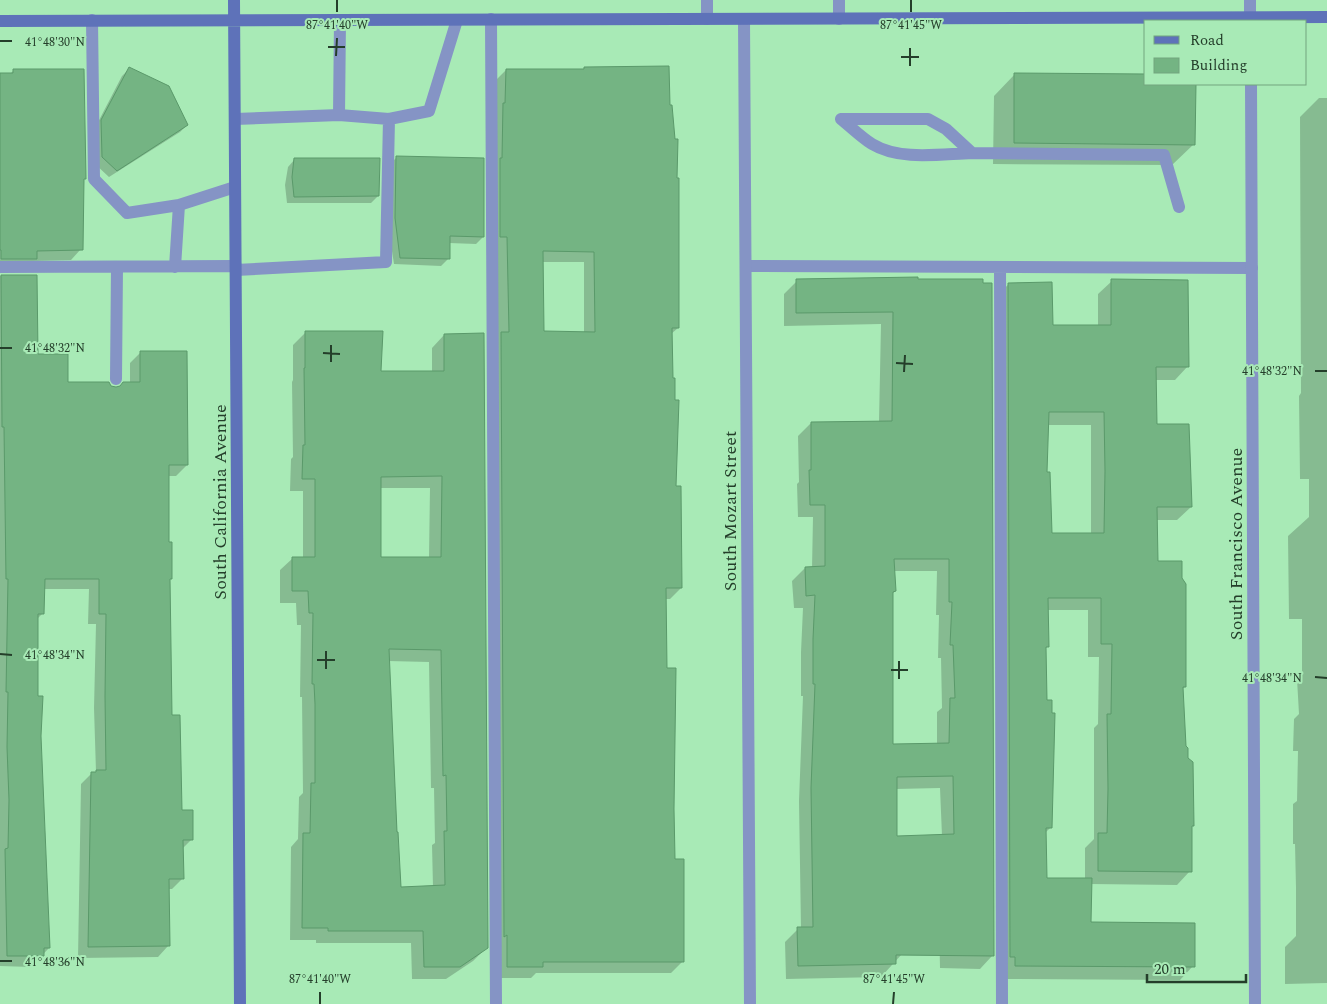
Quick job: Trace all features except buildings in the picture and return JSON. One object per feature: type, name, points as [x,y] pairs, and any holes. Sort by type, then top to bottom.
[{"type":"main road","name":"South California Avenue","points":[[234,0],[240,1004]]},
{"type":"main road","points":[[0,21],[1250,19],[1327,17]]},
{"type":"street","points":[[707,0],[707,19]]},
{"type":"street","points":[[839,0],[839,19]]},
{"type":"street","points":[[1250,0],[1250,19]]},
{"type":"street","points":[[490,19],[496,1004]]},
{"type":"street","name":"South Mozart Street","points":[[744,19],[750,1004]]},
{"type":"street","points":[[92,20],[94,180],[128,213],[179,205],[235,188]]},
{"type":"street","points":[[338,115],[340,20]]},
{"type":"street","points":[[235,119],[338,115],[389,120],[430,111],[457,20]]},
{"type":"street","name":"South Francisco Avenue","points":[[1251,85],[1256,1004]]},
{"type":"street","points":[[972,153],[946,129],[928,119],[841,119],[872,144],[896,154],[1164,154],[1178,207]]},
{"type":"street","points":[[0,267],[236,268],[386,262],[389,120]]},
{"type":"street","points":[[175,267],[179,205]]},
{"type":"street","points":[[746,266],[1252,268]]},
{"type":"street","points":[[116,379],[117,267]]},
{"type":"street","points":[[1000,267],[1002,1004]]}]
